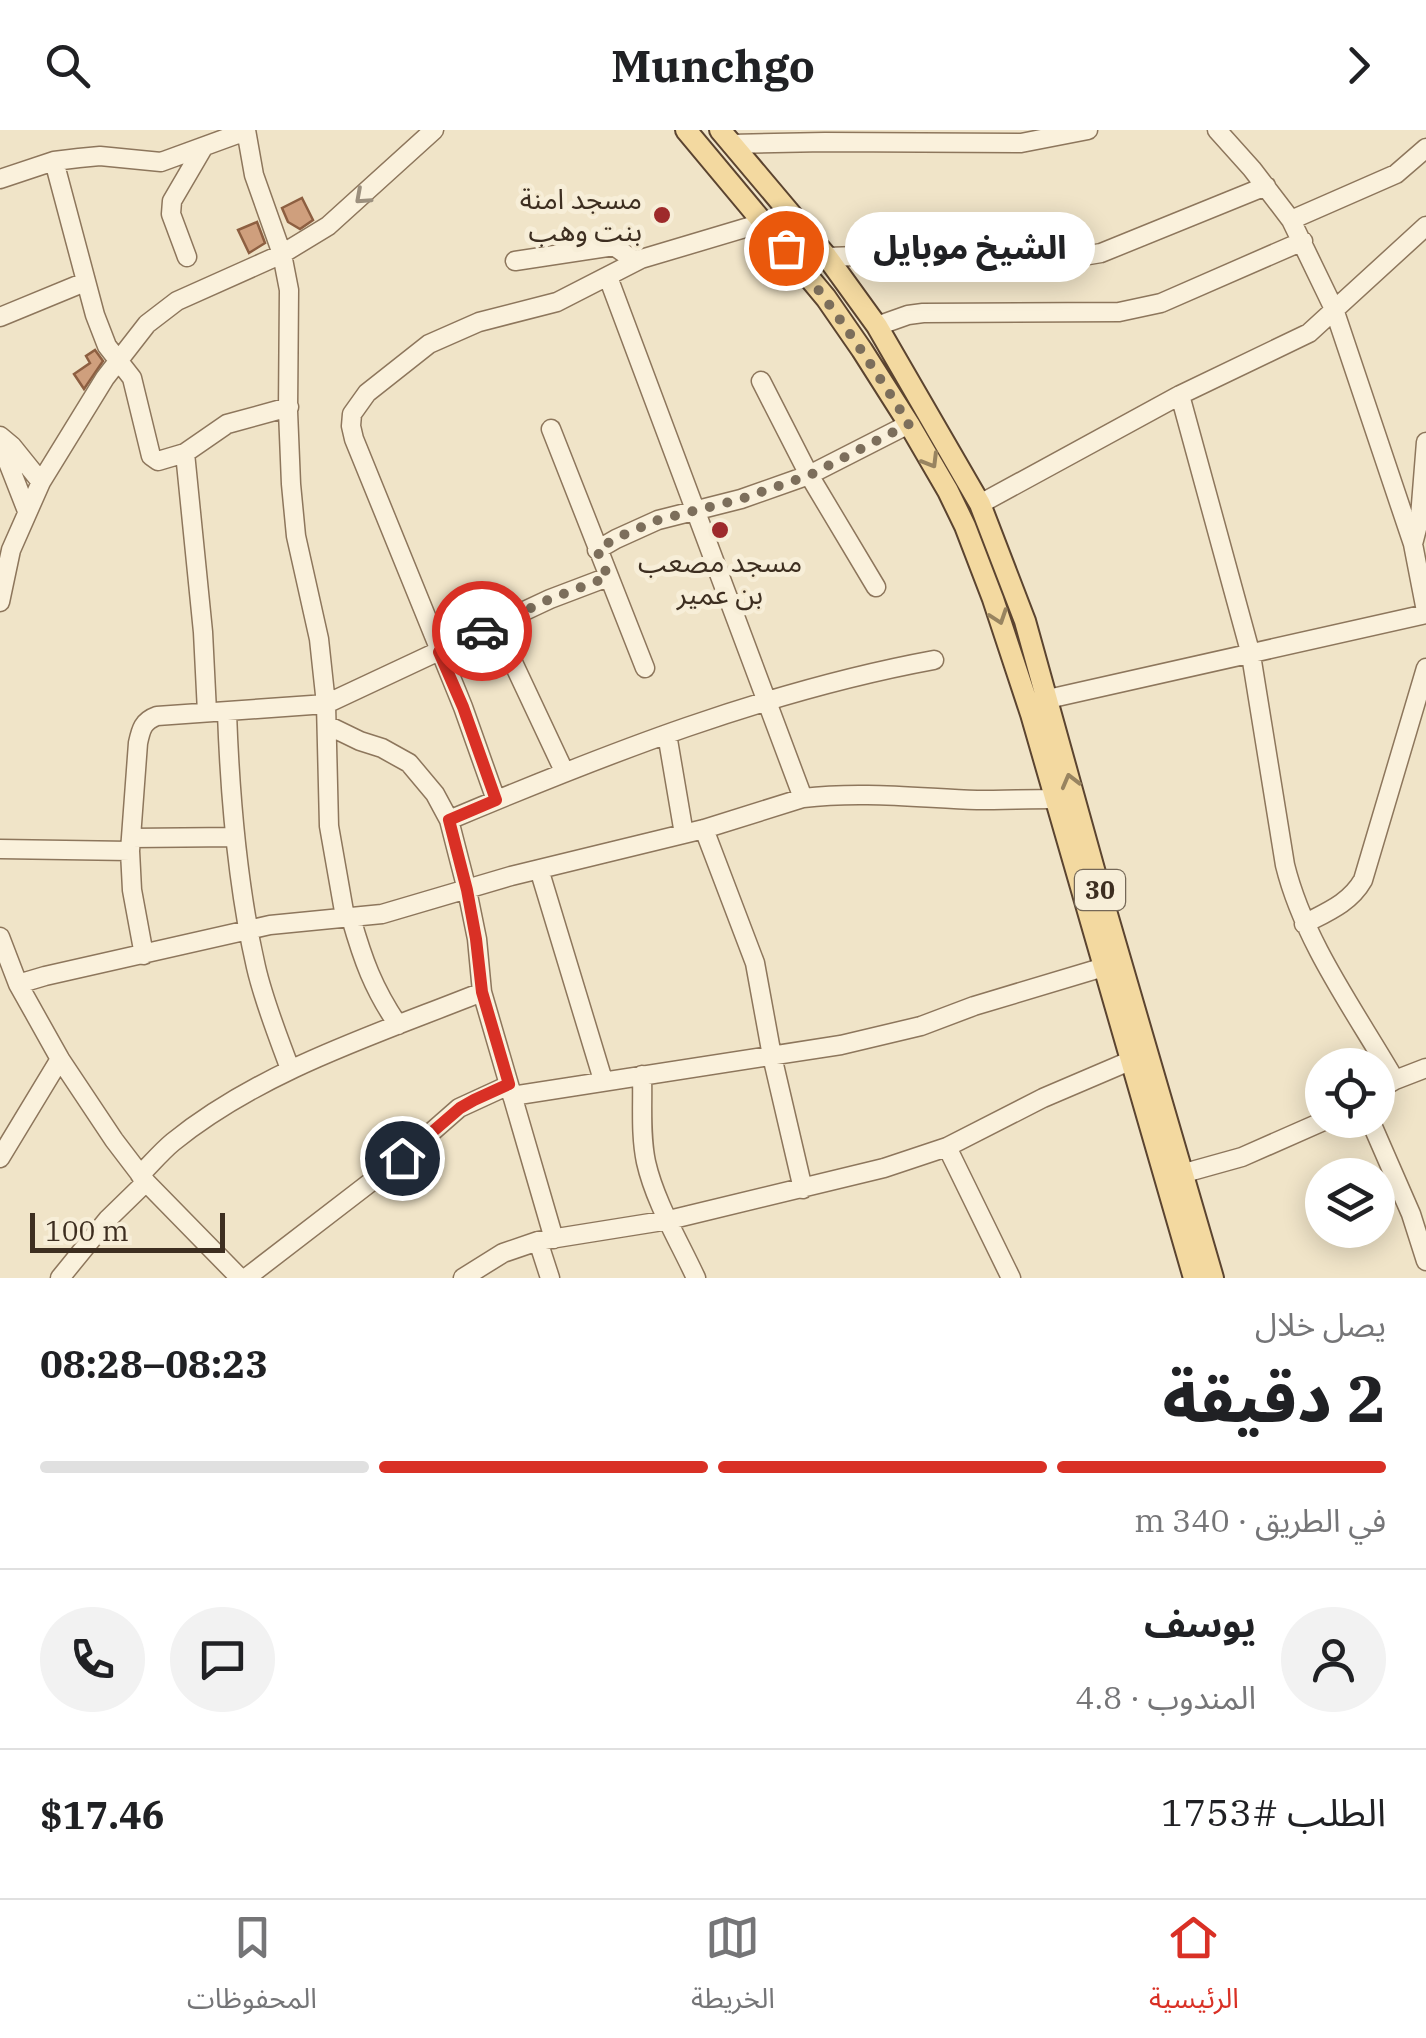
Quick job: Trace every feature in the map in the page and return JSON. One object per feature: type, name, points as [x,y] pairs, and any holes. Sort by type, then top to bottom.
[{"type":"main road","name":"30","points":[[686,130],[826,298],[948,491],[966,526],[1014,660],[1056,799],[1075,833]]},
{"type":"main road","name":"30","points":[[726,137],[828,257],[876,326],[980,504],[1007,571],[1048,699],[1088,882],[1213,1278]]},
{"type":"main road","name":"30","points":[[1088,882],[1104,967],[1194,1278]]},
{"type":"street","points":[[0,602],[6,552],[41,482],[118,360],[147,324],[177,301],[282,254],[328,226],[434,130]]},
{"type":"street","points":[[726,137],[1022,143],[1088,130]]},
{"type":"street","points":[[1048,699],[1426,612],[1413,544],[1334,308],[1291,220],[1217,130]]},
{"type":"street","points":[[0,179],[54,161],[100,156],[161,162],[246,131],[254,176],[282,254],[289,290],[291,484],[296,536],[319,639],[326,704],[330,826],[348,918],[379,997],[398,1025]]},
{"type":"street","points":[[187,257],[172,214],[172,202],[203,148]]},
{"type":"street","points":[[1291,220],[1396,174],[1426,148]]},
{"type":"street","points":[[54,161],[102,336],[132,378],[151,456],[158,461],[185,453],[227,424],[288,408]]},
{"type":"street","points":[[828,257],[951,253],[1086,256],[1115,248],[1266,186]]},
{"type":"street","points":[[496,800],[463,707],[354,439],[352,414],[366,392],[429,344],[480,322],[557,302],[635,261],[766,222]]},
{"type":"street","points":[[980,504],[1180,396],[1302,338],[1426,226]]},
{"type":"street","points":[[876,326],[923,313],[1140,309],[1303,241]]},
{"type":"street","points":[[515,260],[614,246],[635,261]]},
{"type":"street","points":[[608,277],[804,798]]},
{"type":"street","points":[[0,317],[85,282]]},
{"type":"street","points":[[761,382],[876,587]]},
{"type":"street","points":[[1180,396],[1251,654],[1292,894],[1304,924],[1376,1048]]},
{"type":"street","points":[[597,550],[658,520],[741,499],[810,475],[909,424]]},
{"type":"street","points":[[550,429],[645,668]]},
{"type":"street","points":[[0,439],[12,446],[41,482]]},
{"type":"street","points":[[0,439],[27,511]]},
{"type":"street","points":[[1413,544],[1423,517],[1426,442]]},
{"type":"street","points":[[185,453],[208,712]]},
{"type":"street","points":[[144,954],[132,890],[131,844],[141,727],[148,719],[326,704],[550,599],[608,577]]},
{"type":"street","points":[[495,624],[564,771]]},
{"type":"street","points":[[449,820],[564,771],[667,734],[881,670],[934,660]]},
{"type":"street","points":[[1304,924],[1345,902],[1363,880],[1426,668]]},
{"type":"street","points":[[227,712],[234,836],[249,932],[256,968],[290,1070]]},
{"type":"street","points":[[327,725],[409,763],[435,794],[449,820],[467,890],[482,992],[511,1090],[546,1240],[550,1278]]},
{"type":"street","points":[[667,734],[684,834]]},
{"type":"street","points":[[18,984],[290,922],[382,914],[611,850],[704,829],[804,798],[1056,799]]},
{"type":"street","points":[[704,829],[750,947],[803,1189]]},
{"type":"street","points":[[0,849],[234,836]]},
{"type":"street","points":[[540,869],[603,1080]]},
{"type":"street","points":[[0,937],[18,984],[60,1059],[143,1179],[243,1278],[474,1100],[511,1090],[841,1045],[900,1031],[1104,967]]},
{"type":"street","points":[[60,1278],[172,1143],[219,1110],[290,1070],[482,992]]},
{"type":"street","points":[[0,1158],[60,1059]]},
{"type":"street","points":[[463,1278],[503,1253],[546,1240],[670,1220],[884,1168],[947,1147],[1044,1098],[1132,1060]]},
{"type":"street","points":[[1395,1080],[1426,1068]]},
{"type":"street","points":[[642,1075],[642,1130],[647,1164],[696,1278]]},
{"type":"street","points":[[1181,1174],[1242,1157],[1305,1129]]},
{"type":"street","points":[[1378,1138],[1426,1260]]},
{"type":"street","points":[[947,1147],[1011,1278]]},
{"type":"building","points":[[302,198],[313,220],[300,229],[288,222],[282,208]]},
{"type":"building","points":[[257,222],[265,243],[249,253],[238,230]]},
{"type":"building","points":[[95,350],[103,361],[84,389],[74,374],[90,363],[86,356]]},
{"type":"way so far","points":[[482,631],[608,577],[597,550],[616,538],[658,520],[741,499],[810,475],[909,424],[826,298],[786,248]]},
{"type":"place","name":"مسجد امنة بنت وهب","points":[[662,215]]},
{"type":"place","name":"الشيخ موبايل","points":[[786,248]]},
{"type":"place","name":"مسجد مصعب بن عمير","points":[[720,530]]},
{"type":"route","points":[[402,1158],[460,1108],[509,1084],[482,992],[467,890],[449,820],[496,800],[439,652],[482,631]]}]
